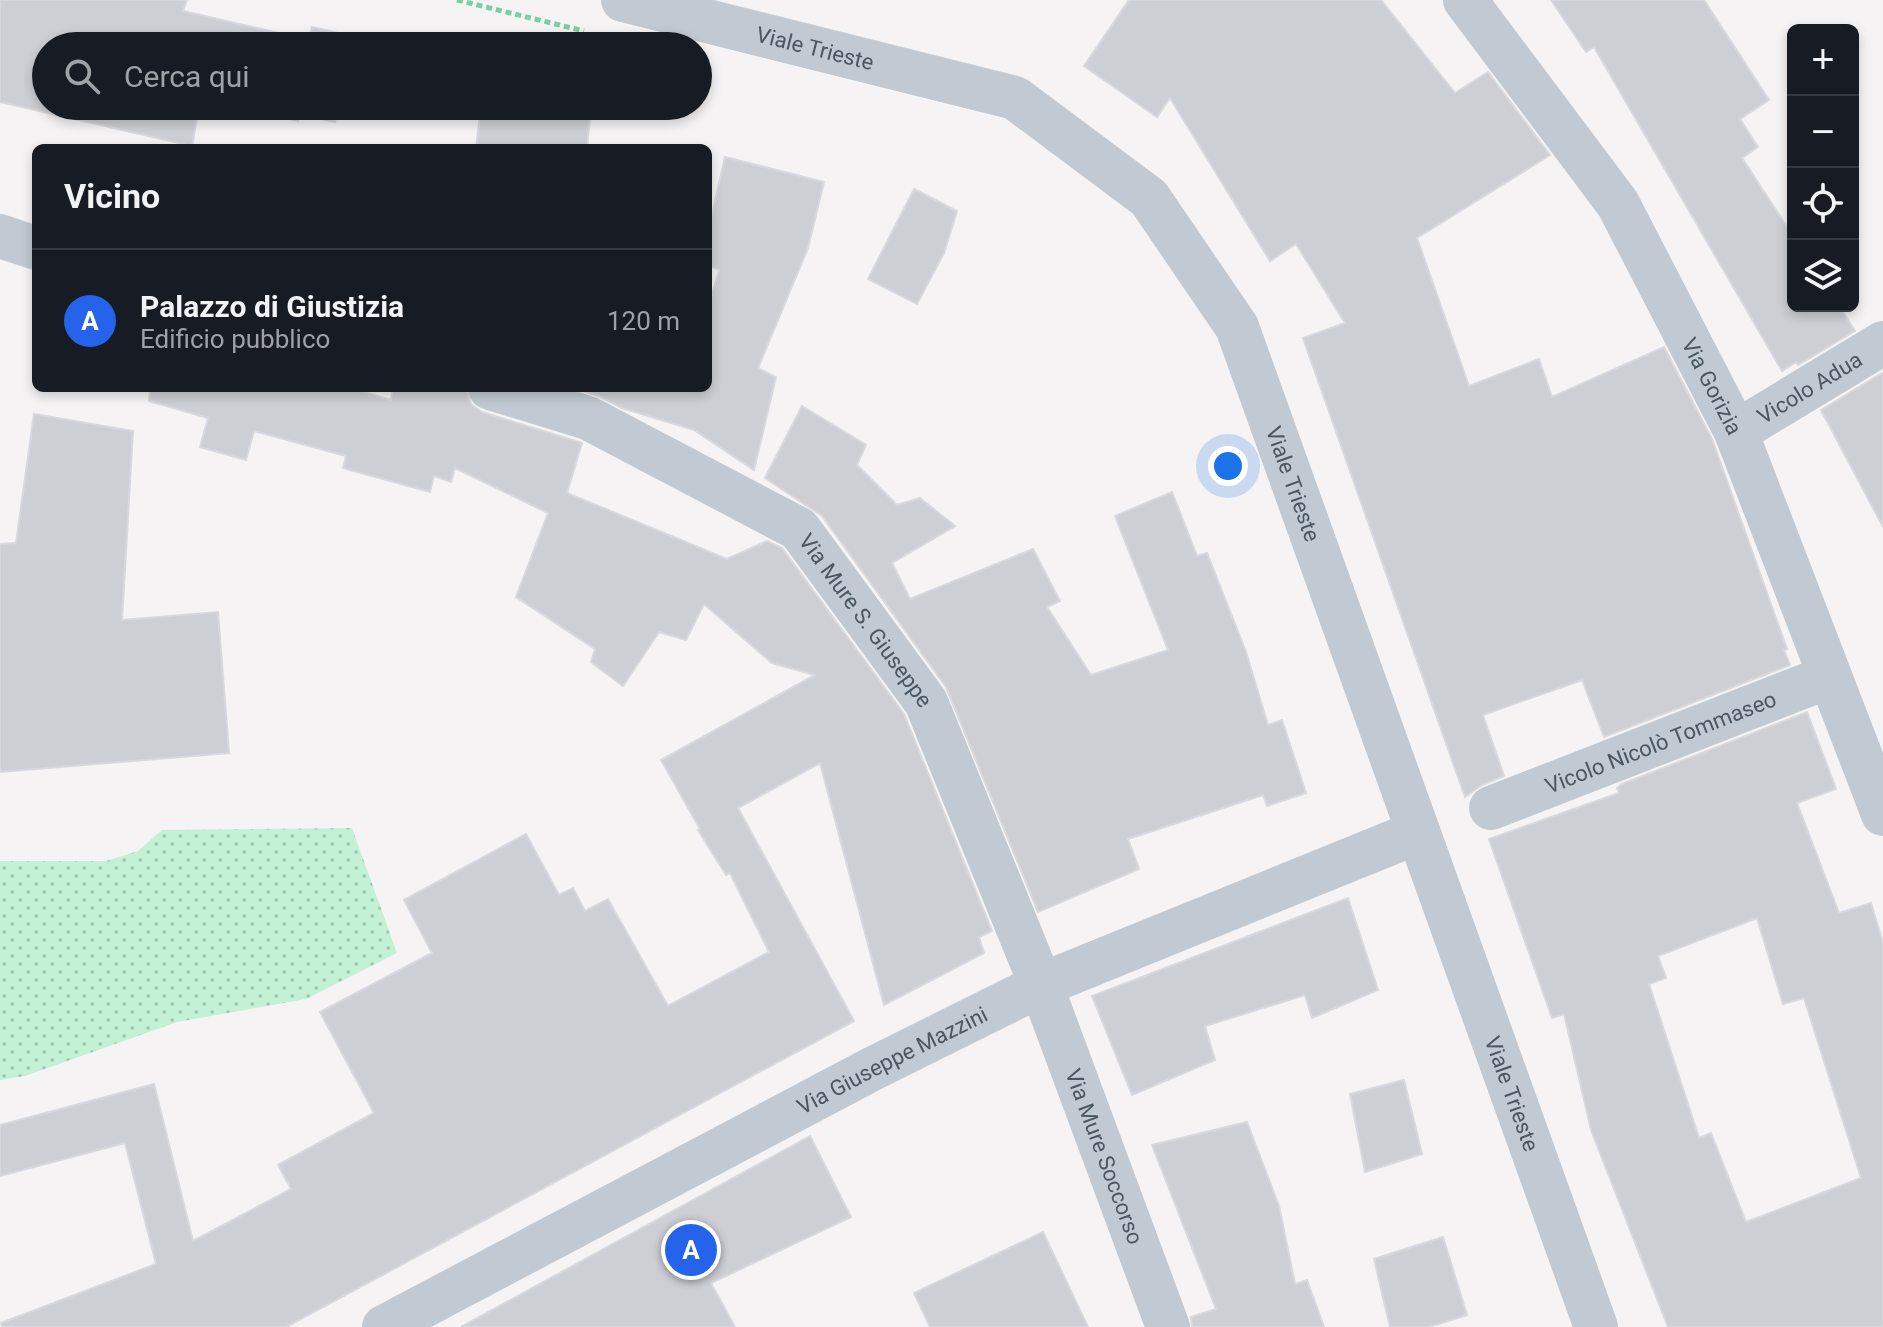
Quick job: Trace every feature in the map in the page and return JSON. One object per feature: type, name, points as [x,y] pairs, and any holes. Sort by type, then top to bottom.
[{"type":"street","name":"Viale Trieste","points":[[623,0],[1015,98],[1149,198],[1237,327],[1596,1327]]},
{"type":"street","name":"Via Gorizia","points":[[1465,0],[1618,204],[1736,432],[1883,814]]},
{"type":"street","points":[[0,236],[32,247]]},
{"type":"street","name":"Vicolo Adua","points":[[1736,432],[1883,343]]},
{"type":"street","name":"Via Mure S. Giuseppe","points":[[503,392],[588,418],[799,529],[926,702],[1041,985]]},
{"type":"street","name":"Vicolo Nicolò Tommaseo","points":[[1491,808],[1828,677]]},
{"type":"street","name":"Via Giuseppe Mazzini","points":[[384,1327],[872,1069],[1041,985],[1418,832]]},
{"type":"street","name":"Via Mure Soccorso","points":[[1041,985],[1168,1327]]},
{"type":"path","points":[[457,0],[586,32]]},
{"type":"green space","points":[[352,828],[397,953],[306,999],[177,1022],[25,1076],[0,1080],[0,861],[106,861],[138,851],[162,830]]},
{"type":"building","points":[[0,0],[187,0],[183,11],[274,32],[32,32],[32,109],[0,102]]},
{"type":"building","points":[[1129,0],[1381,0],[1455,93],[1488,72],[1550,155],[1417,238],[1469,386],[1539,359],[1552,397],[1664,347],[1712,439],[1790,665],[1604,737],[1582,680],[1483,715],[1504,776],[1482,785],[1465,797],[1303,338],[1345,323],[1296,244],[1270,261],[1170,98],[1157,117],[1084,66]]},
{"type":"building","points":[[1551,0],[1704,0],[1769,100],[1740,119],[1758,147],[1742,158],[1787,227],[1787,312],[1843,312],[1855,331],[1798,365],[1796,362],[1782,371],[1594,47],[1586,52]]},
{"type":"building","points":[[312,27],[334,32],[311,32]]},
{"type":"building","points":[[79,120],[197,120],[192,144]]},
{"type":"building","points":[[479,120],[590,120],[587,144],[476,144]]},
{"type":"building","points":[[725,157],[824,182],[808,248],[758,368],[776,377],[754,470],[694,430],[622,408],[587,392],[712,392],[712,295],[719,270],[712,267],[712,214]]},
{"type":"building","points":[[914,189],[957,211],[944,253],[917,304],[868,279]]},
{"type":"building","points":[[1883,374],[1883,527],[1821,410]]},
{"type":"building","points":[[150,392],[364,392],[391,400],[392,392],[467,392],[471,404],[482,412],[582,443],[567,493],[727,559],[767,541],[782,548],[904,714],[992,931],[979,937],[984,953],[884,1005],[820,763],[738,808],[854,1021],[286,1327],[2,1327],[1,1323],[156,1264],[125,1143],[0,1176],[0,1125],[154,1084],[193,1241],[291,1189],[278,1165],[374,1113],[320,1012],[432,953],[404,900],[526,834],[559,895],[573,888],[585,911],[608,899],[668,1006],[769,952],[730,873],[726,875],[698,830],[661,760],[815,675],[772,663],[704,604],[686,640],[659,632],[623,686],[591,662],[595,649],[516,597],[548,513],[455,468],[451,482],[434,476],[430,492],[343,468],[346,456],[254,431],[246,460],[200,447],[208,418],[149,401]]},
{"type":"building","points":[[802,406],[866,445],[857,465],[897,505],[920,498],[955,526],[892,563],[910,599],[1033,549],[1060,601],[1047,607],[1091,675],[1168,650],[1115,516],[1172,492],[1197,556],[1207,553],[1246,652],[1268,725],[1282,720],[1306,793],[1267,806],[1263,795],[1128,839],[1139,869],[1038,912],[946,687],[822,516],[765,478]]},
{"type":"building","points":[[34,414],[133,431],[122,620],[218,612],[229,753],[0,772],[0,544],[16,543]]},
{"type":"building","points":[[1807,712],[1836,789],[1797,803],[1839,913],[1871,903],[1883,943],[1883,1327],[1668,1327],[1591,1130],[1564,1014],[1552,1018],[1489,839],[1619,793],[1617,788]],"holes":[[[1757,918],[1783,1004],[1804,998],[1861,1178],[1746,1222],[1711,1133],[1699,1138],[1649,984],[1666,978],[1658,956]]]},
{"type":"building","points":[[1348,898],[1378,990],[1312,1018],[1305,995],[1205,1026],[1215,1060],[1132,1095],[1092,996]]},
{"type":"building","points":[[1404,1080],[1422,1154],[1365,1172],[1350,1094]]},
{"type":"building","points":[[1247,1122],[1279,1206],[1295,1284],[1307,1280],[1324,1327],[1192,1327],[1191,1317],[1216,1309],[1152,1145]]},
{"type":"building","points":[[810,1136],[851,1217],[711,1283],[735,1327],[461,1327]]},
{"type":"building","points":[[1043,1232],[1088,1327],[930,1327],[914,1293]]},
{"type":"building","points":[[1443,1237],[1467,1315],[1429,1327],[1390,1327],[1374,1259]]},
{"type":"place","name":"Palazzo di Giustizia","points":[[691,1250]]}]
